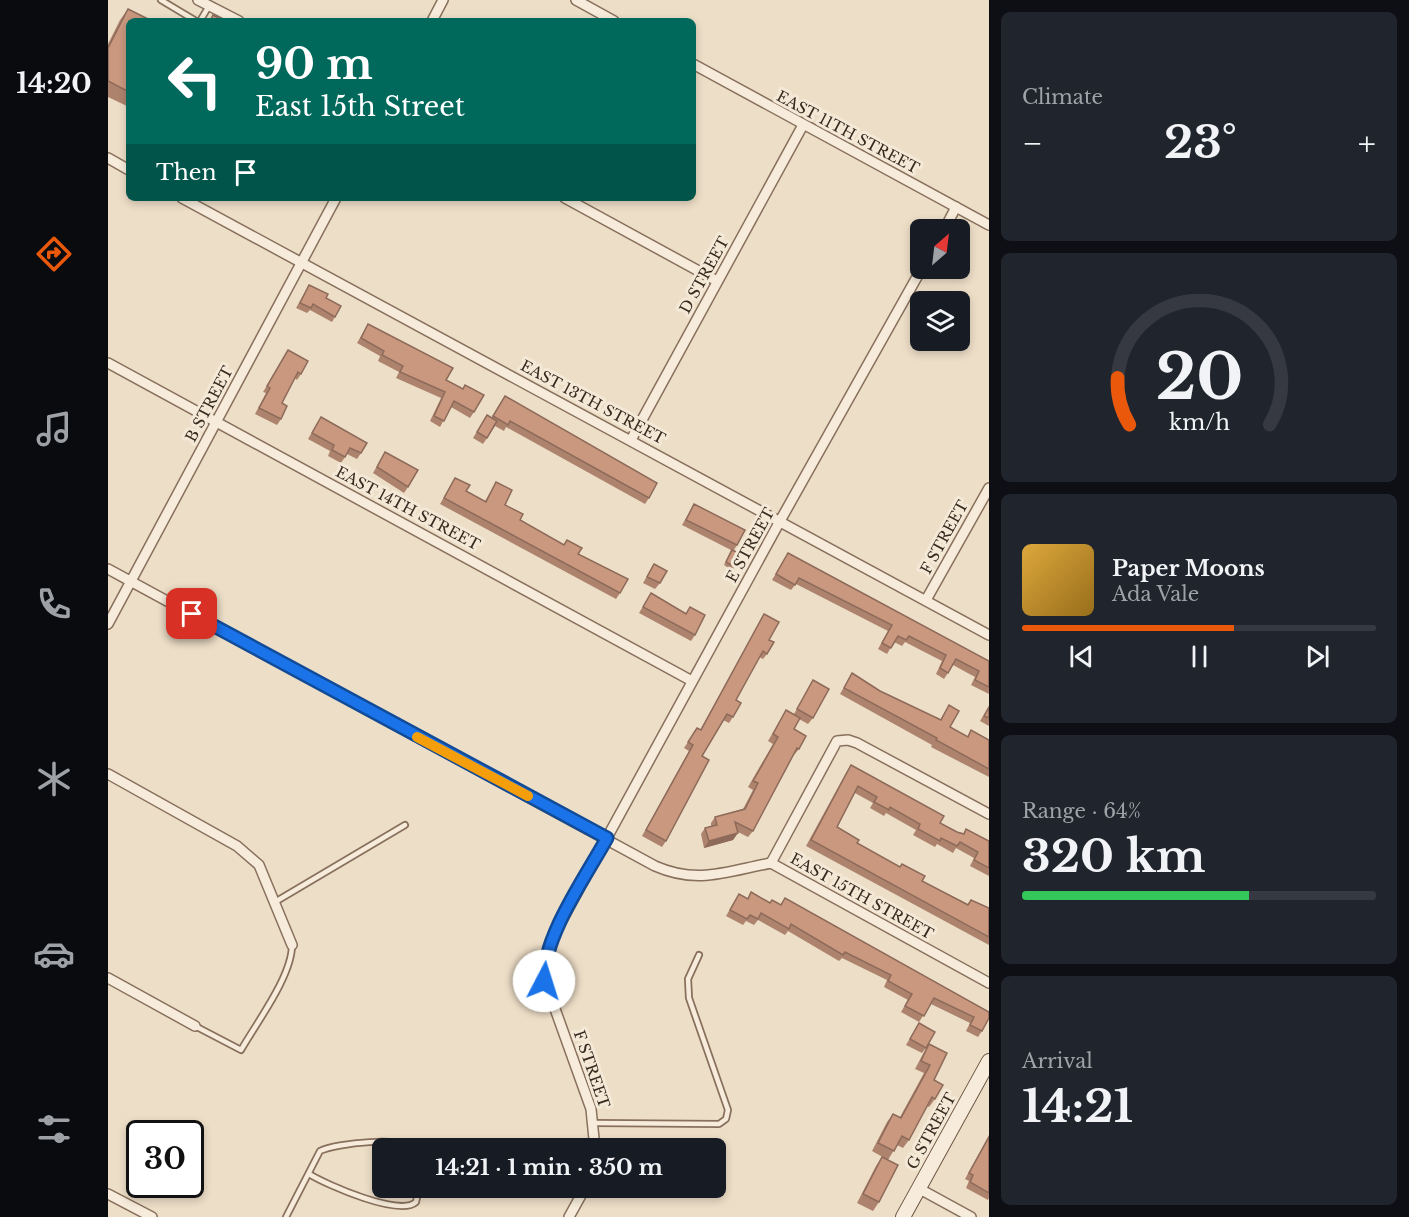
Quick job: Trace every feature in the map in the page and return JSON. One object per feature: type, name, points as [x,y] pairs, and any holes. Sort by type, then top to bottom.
[{"type":"main road","name":"G STREET","points":[[903,1217],[989,1061]]},
{"type":"street","points":[[198,0],[233,18]]},
{"type":"street","points":[[434,18],[443,0]]},
{"type":"street","points":[[576,0],[609,18]]},
{"type":"street","name":"EAST 11TH STREET","points":[[696,66],[989,225]]},
{"type":"street","name":"D STREET","points":[[631,440],[803,125]]},
{"type":"street","points":[[108,158],[126,168]]},
{"type":"street","name":"EAST 13TH STREET","points":[[188,201],[989,635]]},
{"type":"street","name":"B STREET","points":[[108,624],[334,201]]},
{"type":"street","points":[[570,201],[717,281]]},
{"type":"street","points":[[950,219],[956,207]]},
{"type":"street","name":"E STREET","points":[[607,838],[780,520],[916,279]]},
{"type":"street","name":"EAST 14TH STREET","points":[[108,363],[692,681]]},
{"type":"street","name":"F STREET","points":[[926,600],[989,488]]},
{"type":"street","name":"EAST 15TH STREET","points":[[108,568],[675,874],[705,878],[771,863],[989,983]]},
{"type":"street","points":[[771,863],[837,741],[848,740],[989,814]]},
{"type":"street","points":[[108,774],[237,846],[259,865],[292,945]]},
{"type":"street","name":"F STREET","points":[[595,1138],[595,1123],[544,981],[544,963],[550,942],[607,838]]},
{"type":"street","points":[[108,978],[195,1026]]},
{"type":"street","points":[[918,1188],[971,1217]]},
{"type":"street","points":[[108,1194],[152,1217]]},
{"type":"street","points":[[569,1217],[579,1198]]},
{"type":"lane","points":[[161,0],[193,18]]},
{"type":"lane","points":[[200,18],[209,6]]},
{"type":"lane","points":[[275,902],[405,825]]},
{"type":"lane","points":[[195,1026],[241,1050],[286,971],[292,956],[292,945]]},
{"type":"lane","points":[[595,1123],[719,1124],[726,1119],[728,1110],[689,998],[688,979],[699,955]]},
{"type":"lane","points":[[285,1217],[320,1151],[337,1145],[372,1143]]},
{"type":"lane","points":[[309,1174],[326,1185],[370,1200],[409,1206],[416,1202],[417,1198]]},
{"type":"building","points":[[128,9],[146,18],[126,18],[126,90],[108,81],[108,48]]},
{"type":"building","points":[[309,285],[328,294],[326,298],[341,306],[335,317],[313,304],[311,308],[300,303]]},
{"type":"building","points":[[368,324],[453,368],[446,380],[463,389],[465,385],[484,395],[474,412],[454,401],[444,421],[434,416],[445,392],[400,372],[403,366],[382,355],[384,351],[361,338]]},
{"type":"building","points":[[288,350],[308,361],[301,374],[298,372],[282,403],[287,406],[281,419],[259,408],[270,388],[267,386]]},
{"type":"building","points":[[505,396],[657,483],[649,498],[510,421],[508,425],[493,416]]},
{"type":"building","points":[[487,415],[497,421],[487,438],[477,432]]},
{"type":"building","points":[[321,417],[367,443],[361,453],[350,448],[345,457],[332,450],[334,445],[312,433]]},
{"type":"building","points":[[385,452],[418,470],[408,487],[377,467]]},
{"type":"building","points":[[455,478],[470,485],[466,491],[486,502],[496,482],[512,490],[505,505],[523,514],[520,520],[564,545],[567,540],[582,548],[578,554],[628,579],[620,593],[444,498]]},
{"type":"building","points":[[694,504],[745,530],[737,545],[686,520]]},
{"type":"building","points":[[732,550],[741,554],[735,567],[726,562]]},
{"type":"building","points":[[788,553],[989,661],[989,687],[975,680],[979,671],[956,659],[948,673],[940,668],[946,655],[909,636],[906,640],[898,636],[891,648],[882,643],[892,625],[799,578],[795,585],[776,574]]},
{"type":"building","points":[[654,564],[667,571],[660,583],[647,577]]},
{"type":"building","points":[[651,593],[686,614],[690,607],[705,615],[695,635],[643,607]]},
{"type":"building","points":[[764,614],[779,622],[769,640],[774,642],[767,654],[763,651],[736,700],[741,703],[733,717],[727,714],[702,756],[709,760],[666,841],[646,830],[693,745],[688,742],[697,728],[701,730]]},
{"type":"building","points":[[852,673],[880,691],[941,720],[949,705],[959,711],[950,727],[968,737],[971,730],[989,740],[989,769],[844,688]]},
{"type":"building","points":[[813,680],[829,689],[813,718],[797,709]]},
{"type":"building","points":[[989,707],[989,718],[984,716]]},
{"type":"building","points":[[786,710],[800,718],[794,729],[806,736],[799,749],[797,748],[753,831],[735,822],[738,833],[709,841],[705,828],[717,825],[715,817],[745,809],[758,783],[753,781],[778,737],[773,734]]},
{"type":"building","points":[[851,765],[944,816],[940,823],[964,834],[966,829],[989,841],[989,868],[974,860],[978,852],[960,842],[957,846],[941,838],[940,841],[918,829],[920,824],[890,807],[889,810],[874,802],[877,797],[858,786],[837,827],[859,840],[857,843],[900,867],[902,864],[925,876],[922,881],[968,905],[971,900],[989,908],[989,937],[811,840]]},
{"type":"building","points":[[751,892],[770,903],[772,900],[781,905],[785,898],[989,1012],[989,1018],[982,1031],[970,1025],[974,1017],[934,998],[924,1016],[905,1006],[912,994],[888,981],[891,975],[845,952],[843,955],[791,924],[789,929],[761,913],[758,919],[750,915],[747,919],[730,910],[739,894],[748,899]]},
{"type":"building","points":[[919,1023],[935,1032],[926,1048],[910,1039]]},
{"type":"building","points":[[929,1044],[947,1053],[934,1080],[943,1085],[935,1099],[932,1097],[909,1140],[902,1136],[894,1151],[878,1143],[893,1114],[901,1118],[930,1065],[921,1061]]},
{"type":"building","points":[[989,1137],[989,1193],[970,1182],[973,1175],[969,1173]]},
{"type":"building","points":[[882,1157],[898,1165],[879,1202],[863,1194]]},
{"type":"slow traffic","points":[[417,737],[528,796]]},
{"type":"route","points":[[192,614],[607,838],[550,942],[544,963],[544,981]]}]
